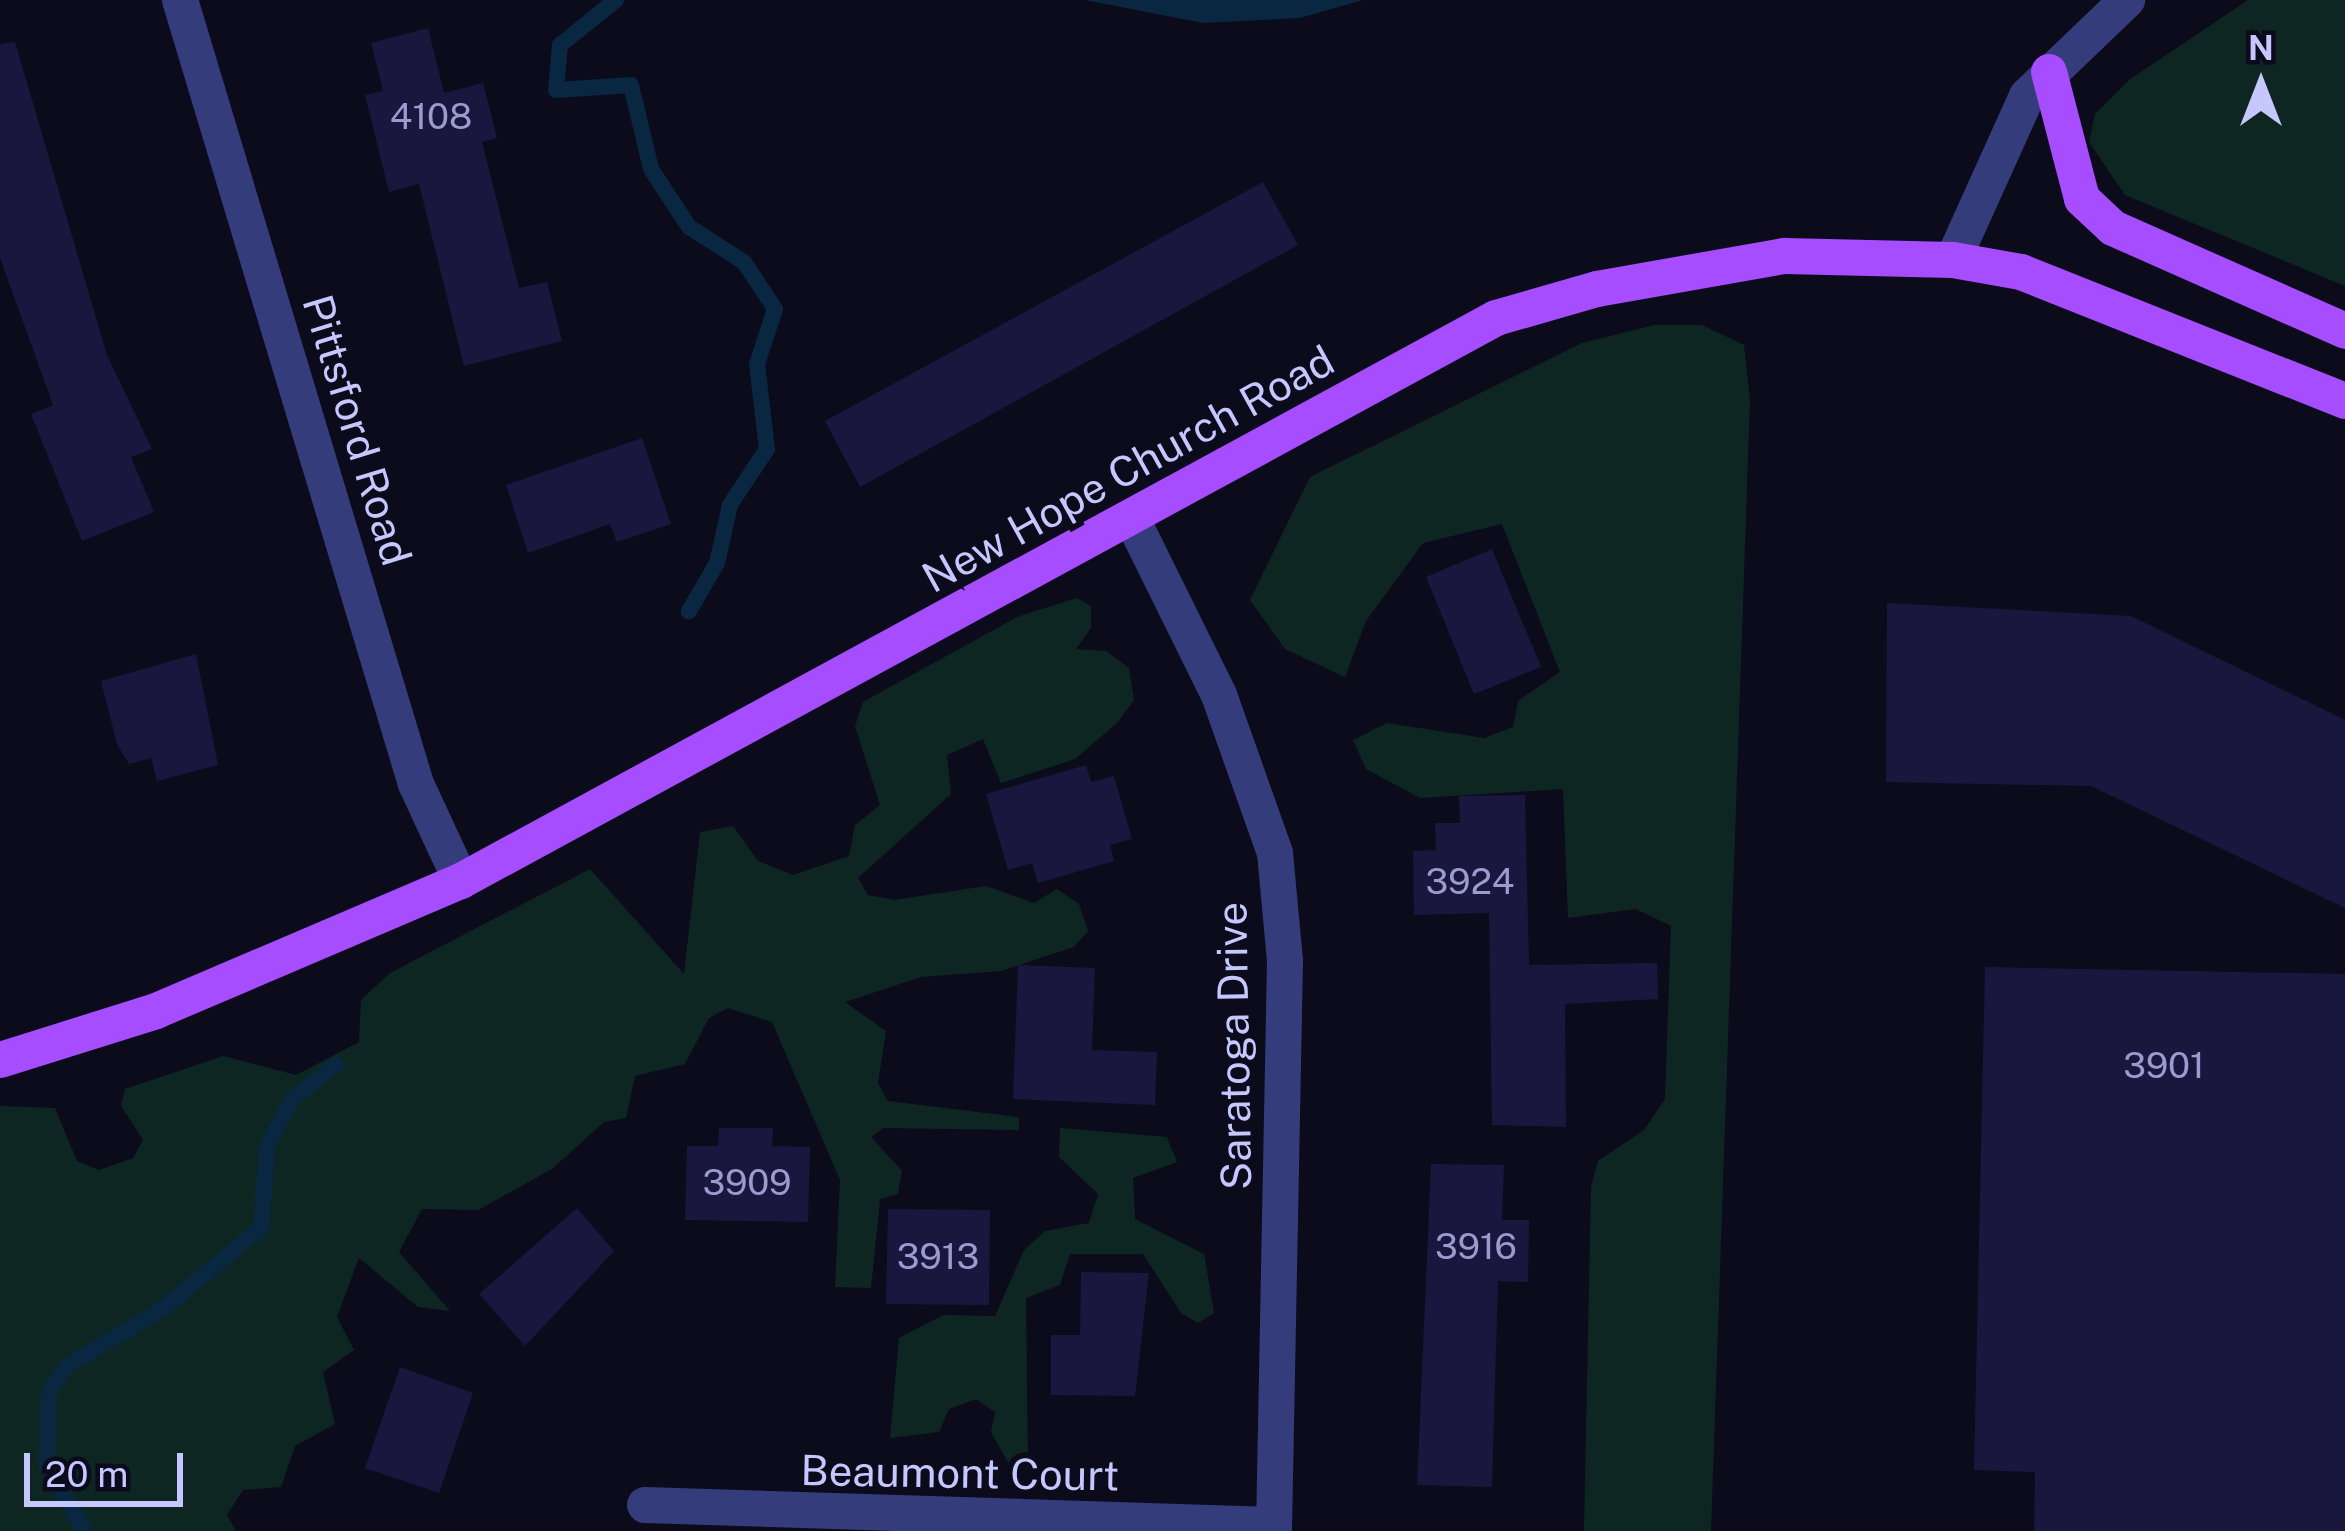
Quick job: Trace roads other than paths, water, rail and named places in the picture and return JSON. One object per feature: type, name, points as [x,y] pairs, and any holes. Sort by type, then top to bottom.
[{"type":"main road","points":[[2049,72],[2081,199],[2113,228],[2345,331]]},
{"type":"main road","name":"New Hope Church Road","points":[[0,1060],[156,1011],[460,881],[1496,318],[1785,256],[1954,260],[2021,272],[2345,401]]},
{"type":"street","name":"Pittsford Road","points":[[180,0],[416,784],[460,881]]},
{"type":"street","points":[[1954,260],[2027,96],[2127,0]]},
{"type":"street","name":"Saratoga Drive","points":[[1132,519],[1219,695],[1275,854],[1285,961],[1274,1528]]},
{"type":"street","name":"Beaumont Court","points":[[645,1505],[1274,1528]]},
{"type":"water","points":[[1085,0],[1363,0],[1300,18],[1203,23]]},
{"type":"waterway","points":[[616,0],[560,45],[556,90],[631,85],[651,169],[689,227],[744,262],[775,309],[757,364],[767,449],[730,505],[717,563],[689,611]]},
{"type":"waterway","points":[[84,1531],[47,1465],[49,1391],[67,1366],[164,1308],[261,1228],[267,1146],[292,1099],[336,1065]]}]
